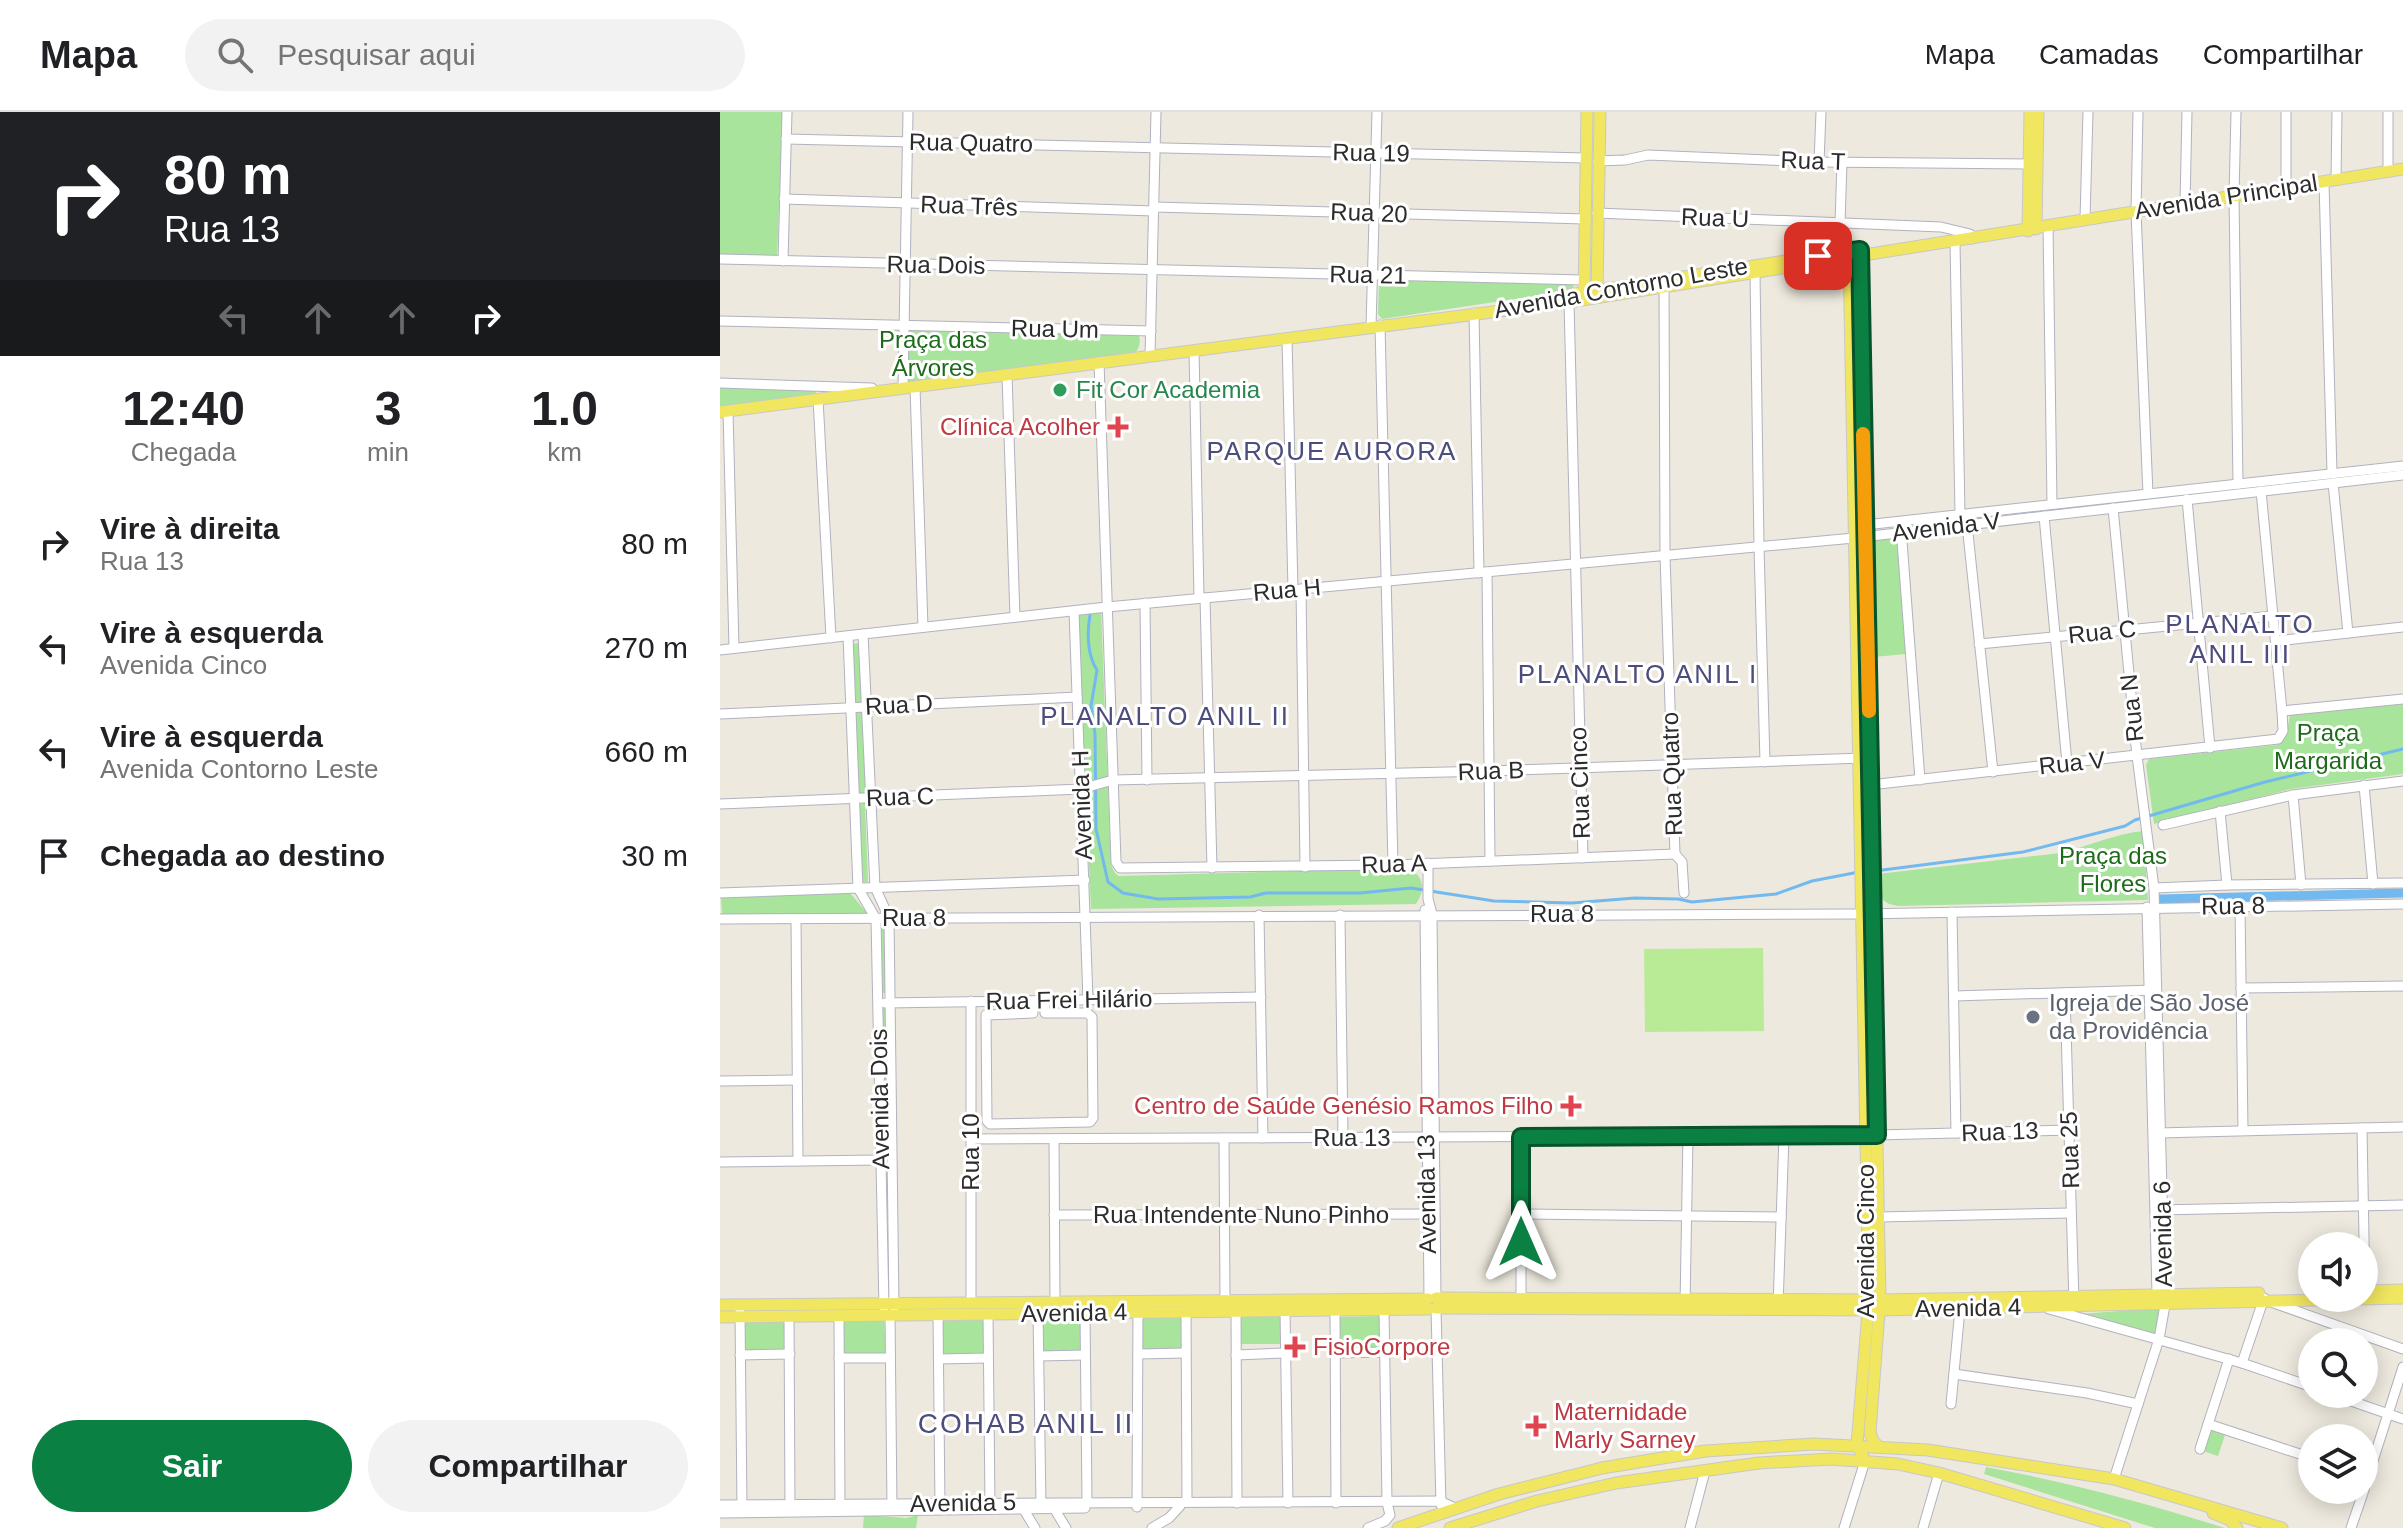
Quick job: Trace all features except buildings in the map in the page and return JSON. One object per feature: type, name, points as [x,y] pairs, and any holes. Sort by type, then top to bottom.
[{"type":"main road","points":[[1584,291],[1587,112]]},
{"type":"main road","points":[[1597,293],[1600,112]]},
{"type":"main road","points":[[2030,112],[2029,164],[2035,227]]},
{"type":"main road","points":[[2035,227],[2038,112]]},
{"type":"main road","name":"Avenida Principal","points":[[2035,227],[2403,169]]},
{"type":"main road","name":"Avenida Contorno Leste","points":[[1474,313],[1584,291],[1597,293],[2035,227]]},
{"type":"main road","name":"Avenida Contorno Leste","points":[[1597,293],[1631,283],[1664,283],[1755,273],[1854,254],[1955,242],[1971,236]]},
{"type":"main road","name":"Avenida Cinco","points":[[1854,254],[1862,533],[1874,1305],[1857,1445]]},
{"type":"main road","name":"Avenida Cinco","points":[[1854,254],[1862,533]]},
{"type":"main road","points":[[1596,263],[1603,279],[1631,283]]},
{"type":"main road","name":"Avenida Contorno Leste","points":[[724,412],[1569,302],[1584,291]]},
{"type":"main road","name":"Avenida Cinco","points":[[1864,758],[1870,785],[1866,849]]},
{"type":"main road","name":"Avenida Cinco","points":[[1871,1135],[1878,1217],[1870,1432],[1878,1446]]},
{"type":"main road","name":"Avenida 4","points":[[2378,1293],[2403,1290]]},
{"type":"main road","name":"Avenida 4","points":[[2264,1296],[2298,1293]]},
{"type":"main road","name":"Avenida 4","points":[[720,1317],[740,1311],[889,1310],[988,1314],[1055,1302],[1138,1312],[1186,1311],[1225,1300],[1310,1305],[1874,1305],[2298,1295]]},
{"type":"main road","name":"Avenida 4","points":[[2378,1295],[2403,1298]]},
{"type":"main road","name":"Avenida 4","points":[[720,1305],[740,1311],[789,1316],[839,1316],[971,1303],[1038,1313],[1085,1313],[1109,1307],[1207,1306],[1236,1311],[1285,1310],[1310,1305],[1335,1310],[1384,1309],[1433,1303],[1521,1299],[1655,1304]]},
{"type":"main road","name":"Avenida 4","points":[[1874,1305],[1960,1309],[2042,1307],[2074,1301]]},
{"type":"main road","points":[[1398,1528],[1499,1494],[1602,1468],[1705,1451],[1814,1444],[1878,1446],[1948,1454],[2114,1479],[2282,1528]]},
{"type":"main road","points":[[1857,1445],[1865,1461]]},
{"type":"main road","points":[[1450,1528],[1537,1501],[1616,1483],[1790,1460],[1865,1461],[1939,1473],[2099,1524],[2125,1528]]},
{"type":"main road","points":[[2114,1479],[2227,1518],[2237,1528]]},
{"type":"main road","points":[[2099,1524],[2139,1528]]},
{"type":"street","points":[[783,261],[787,112]]},
{"type":"street","points":[[908,112],[905,326],[923,627]]},
{"type":"street","points":[[1150,356],[1156,112]]},
{"type":"street","points":[[1377,112],[1372,276],[1387,581],[1393,865]]},
{"type":"street","points":[[1819,162],[1821,112]]},
{"type":"street","points":[[2085,219],[2088,112]]},
{"type":"street","points":[[2138,112],[2136,212],[2148,494]]},
{"type":"street","points":[[2185,204],[2187,112]]},
{"type":"street","points":[[2236,112],[2234,196],[2238,484]]},
{"type":"street","points":[[2286,112],[2286,188]]},
{"type":"street","points":[[2337,112],[2330,181],[2332,478],[2348,633]]},
{"type":"street","points":[[2388,112],[2388,172]]},
{"type":"street","name":"Rua Quatro","points":[[786,139],[1155,147]]},
{"type":"street","name":"Rua 19","points":[[1155,147],[1586,158]]},
{"type":"street","name":"Rua T","points":[[1598,161],[1648,155],[1819,162],[2029,164]]},
{"type":"street","points":[[1840,223],[1842,162]]},
{"type":"street","name":"Rua Três","points":[[784,199],[1154,209]]},
{"type":"street","name":"Rua 20","points":[[1154,209],[1585,219]]},
{"type":"street","name":"Rua U","points":[[1597,213],[1941,227],[1971,236]]},
{"type":"street","points":[[2035,227],[2052,504]]},
{"type":"street","points":[[1955,242],[1960,514]]},
{"type":"street","name":"Rua Dois","points":[[720,259],[1152,270]]},
{"type":"street","name":"Rua 21","points":[[1152,270],[1372,276],[1584,291]]},
{"type":"street","points":[[1755,273],[1765,762]]},
{"type":"street","name":"Rua Quatro","points":[[1664,283],[1665,556],[1675,854],[1682,862],[1684,893]]},
{"type":"street","name":"Rua Cinco","points":[[1569,302],[1583,858]]},
{"type":"street","points":[[1474,313],[1490,861]]},
{"type":"street","name":"Rua Um","points":[[720,321],[1151,331]]},
{"type":"street","points":[[1287,338],[1305,867]]},
{"type":"street","points":[[1194,350],[1212,868]]},
{"type":"street","points":[[1099,362],[1107,607],[1103,783]]},
{"type":"street","points":[[1007,375],[1015,617]]},
{"type":"street","points":[[720,383],[890,390]]},
{"type":"street","points":[[818,399],[831,638]]},
{"type":"street","points":[[724,412],[734,648]]},
{"type":"street","name":"Avenida V","points":[[1862,533],[1901,532],[2261,491],[2403,466]]},
{"type":"street","name":"Avenida V","points":[[1862,533],[1900,521],[2238,484],[2403,475]]},
{"type":"street","points":[[2261,491],[2282,711],[2403,699]]},
{"type":"street","points":[[2187,499],[2210,748]]},
{"type":"street","name":"Rua N","points":[[2113,508],[2137,756],[2154,888],[2151,907]]},
{"type":"street","points":[[2044,516],[2067,763]]},
{"type":"street","points":[[1900,521],[1920,780]]},
{"type":"street","points":[[1967,524],[1993,772]]},
{"type":"street","name":"Rua H","points":[[720,650],[1145,603],[1759,547],[1862,533]]},
{"type":"street","points":[[1145,603],[1147,780]]},
{"type":"street","name":"Avenida H","points":[[1074,611],[1088,1000]]},
{"type":"street","name":"Rua C","points":[[1979,644],[2273,616]]},
{"type":"street","points":[[2276,641],[2403,627]]},
{"type":"street","points":[[863,634],[875,887]]},
{"type":"street","points":[[848,636],[858,888]]},
{"type":"street","name":"Rua D","points":[[720,714],[1077,697]]},
{"type":"street","name":"Rua V","points":[[1870,785],[2275,741],[2283,731],[2282,711]]},
{"type":"street","name":"Rua B","points":[[1103,783],[1864,758]]},
{"type":"street","points":[[2163,825],[2293,795],[2403,781]]},
{"type":"street","name":"Rua C","points":[[720,804],[1081,789],[1103,783]]},
{"type":"street","name":"Rua A","points":[[1103,783],[1116,862],[1124,869],[1393,865],[1675,854]]},
{"type":"street","points":[[2364,785],[2373,884]]},
{"type":"street","points":[[2293,795],[2301,885]]},
{"type":"street","points":[[2220,811],[2227,885]]},
{"type":"street","name":"Avenida 13","points":[[1428,863],[1431,1214],[1441,1514]]},
{"type":"street","points":[[720,893],[1085,880]]},
{"type":"street","points":[[2154,888],[2403,883]]},
{"type":"street","name":"Avenida Dois","points":[[875,887],[889,918],[889,1310]]},
{"type":"street","name":"Avenida Dois","points":[[858,888],[876,919],[881,1160],[889,1310]]},
{"type":"street","name":"Rua 8","points":[[720,919],[1867,914],[2403,904]]},
{"type":"street","points":[[2240,906],[2243,1130]]},
{"type":"street","name":"Avenida 6","points":[[2114,1479],[2159,1339],[2162,1298],[2151,907]]},
{"type":"street","points":[[1952,912],[1956,1133]]},
{"type":"street","points":[[1259,915],[1263,1138]]},
{"type":"street","points":[[1340,915],[1343,1138]]},
{"type":"street","points":[[796,919],[798,1161]]},
{"type":"street","points":[[2241,988],[2403,986]]},
{"type":"street","points":[[1954,996],[2153,990]]},
{"type":"street","name":"Rua 25","points":[[2065,993],[2074,1301]]},
{"type":"street","name":"Rua Frei Hilário","points":[[878,1003],[1261,997]]},
{"type":"street","name":"Rua 10","points":[[971,1001],[971,1303]]},
{"type":"street","points":[[1033,1005],[1033,1013],[986,1015],[987,1121],[990,1124],[1090,1122],[1093,1118],[1092,1017],[1087,1013],[1045,1013],[1045,1004]]},
{"type":"street","points":[[720,1081],[797,1080]]},
{"type":"street","points":[[2157,1133],[2403,1127]]},
{"type":"street","points":[[2362,1128],[2364,1232]]},
{"type":"street","name":"Rua 13","points":[[971,1139],[1784,1136],[2069,1130]]},
{"type":"street","points":[[1685,1304],[1688,1136]]},
{"type":"street","points":[[1778,1305],[1784,1136]]},
{"type":"street","points":[[1521,1137],[1521,1299]]},
{"type":"street","points":[[1224,1138],[1225,1300]]},
{"type":"street","points":[[1054,1139],[1055,1302]]},
{"type":"street","points":[[720,1162],[881,1160]]},
{"type":"street","points":[[2159,1210],[2403,1205]]},
{"type":"street","points":[[1878,1217],[2071,1213]]},
{"type":"street","name":"Rua Intendente Nuno Pinho","points":[[1054,1215],[1431,1214]]},
{"type":"street","points":[[1521,1214],[1781,1217]]},
{"type":"street","points":[[2242,1363],[2264,1296],[2403,1349]]},
{"type":"street","points":[[2042,1307],[2229,1359],[2298,1382]]},
{"type":"street","points":[[1368,1528],[1388,1519],[1390,1511],[1387,1503],[1384,1309]]},
{"type":"street","points":[[1951,1404],[1960,1309]]},
{"type":"street","points":[[889,1310],[892,1508]]},
{"type":"street","points":[[1285,1310],[1288,1503]]},
{"type":"street","points":[[1335,1310],[1336,1503]]},
{"type":"street","points":[[740,1311],[742,1509]]},
{"type":"street","points":[[1152,1528],[1169,1518],[1184,1503],[1186,1311]]},
{"type":"street","points":[[1236,1311],[1237,1503]]},
{"type":"street","points":[[1137,1504],[1138,1312]]},
{"type":"street","points":[[1038,1313],[1046,1506],[1066,1528]]},
{"type":"street","points":[[1085,1313],[1087,1502]]},
{"type":"street","points":[[938,1314],[940,1507]]},
{"type":"street","points":[[988,1314],[990,1507]]},
{"type":"street","points":[[789,1316],[790,1508]]},
{"type":"street","points":[[839,1316],[840,1508]]},
{"type":"street","points":[[1335,1353],[1385,1352]]},
{"type":"street","points":[[1138,1354],[1186,1353]]},
{"type":"street","points":[[1236,1355],[1285,1353]]},
{"type":"street","points":[[740,1355],[790,1354]]},
{"type":"street","points":[[1039,1356],[1085,1355]]},
{"type":"street","points":[[839,1358],[890,1358]]},
{"type":"street","points":[[939,1359],[988,1358]]},
{"type":"street","points":[[2200,1449],[2229,1359]]},
{"type":"street","points":[[2378,1442],[2403,1367]]},
{"type":"street","points":[[1954,1374],[2087,1393],[2138,1404]]},
{"type":"street","points":[[2371,1408],[2403,1419]]},
{"type":"street","points":[[2208,1424],[2298,1453]]},
{"type":"street","points":[[1844,1528],[1865,1461]]},
{"type":"street","points":[[1690,1528],[1705,1471]]},
{"type":"street","points":[[1923,1528],[1939,1473]]},
{"type":"street","name":"Avenida 5","points":[[720,1513],[742,1509],[790,1508],[1440,1501],[1457,1509]]},
{"type":"street","name":"Avenida 5","points":[[990,1507],[1024,1510],[1087,1502],[1137,1504]]},
{"type":"street","points":[[2351,1528],[2359,1504]]},
{"type":"street","name":"Avenida 5","points":[[720,1505],[742,1509]]},
{"type":"street","points":[[1024,1510],[1035,1528]]},
{"type":"green space","points":[[720,112],[783,112],[777,256],[720,254]]},
{"type":"green space","points":[[1474,279],[1573,284],[1574,290],[1382,319],[1378,314],[1379,280]]},
{"type":"green space","name":"Praça das Árvores","points":[[912,329],[1139,336],[1140,341],[1134,354],[907,382],[906,332]]},
{"type":"green space","points":[[720,388],[816,390],[815,397],[720,407]]},
{"type":"green space","points":[[1897,535],[1906,654],[1873,657],[1870,537]]},
{"type":"green space","points":[[1101,610],[1111,865],[1115,873],[1119,876],[1407,868],[1417,874],[1422,883],[1416,904],[1091,909],[1077,613]]},
{"type":"green space","points":[[859,643],[866,795],[857,795],[850,644]]},
{"type":"green space","name":"Praça Margarida","points":[[2403,704],[2403,774],[2291,789],[2154,824],[2146,765],[2149,759],[2277,745],[2286,736],[2290,715]]},
{"type":"green space","points":[[865,803],[868,882],[861,882],[859,804]]},
{"type":"green space","name":"Praça das Flores","points":[[2143,831],[2148,900],[1898,906],[1886,902],[1879,891],[1878,874],[2061,853]]},
{"type":"green space","points":[[2403,890],[2403,896],[2159,901],[2158,897]]},
{"type":"green space","points":[[850,893],[868,914],[722,914],[721,898]]},
{"type":"green space","points":[[888,921],[889,993],[882,993],[881,922]]},
{"type":"green space","points":[[1763,948],[1764,1031],[1645,1032],[1644,949]]},
{"type":"green space","points":[[888,1002],[888,1140],[883,1140],[881,1003]]},
{"type":"green space","points":[[2161,1308],[2157,1336],[2066,1315]]},
{"type":"green space","points":[[1238,1313],[1281,1313],[1282,1344],[1240,1344]]},
{"type":"green space","points":[[1183,1315],[1183,1352],[1140,1352],[1140,1316]]},
{"type":"green space","points":[[1381,1316],[1382,1350],[1339,1350],[1338,1317]]},
{"type":"green space","points":[[785,1318],[786,1350],[743,1351],[742,1319]]},
{"type":"green space","points":[[884,1318],[886,1355],[843,1355],[843,1319]]},
{"type":"green space","points":[[942,1318],[984,1318],[984,1354],[942,1354]]},
{"type":"green space","points":[[1083,1320],[1083,1352],[1039,1353],[1040,1321]]},
{"type":"green space","points":[[2210,1430],[2225,1435],[2218,1456],[2203,1451]]},
{"type":"green space","points":[[1986,1467],[2106,1494],[2225,1528],[2155,1528],[1984,1474]]},
{"type":"green space","points":[[864,1515],[906,1518],[918,1515],[916,1528],[863,1528]]},
{"type":"waterway","points":[[1090,615],[1089,643],[1097,670],[1091,706],[1095,734],[1096,829],[1108,882],[1123,893],[1158,899],[1250,897],[1266,893],[1360,893],[1411,888],[1494,901],[1572,903],[1635,898],[1692,902],[1776,894],[1812,881],[1859,872]]},
{"type":"waterway","points":[[1875,871],[2023,852],[2125,826],[2135,820],[2265,782],[2403,749]]},
{"type":"waterway","points":[[2161,899],[2403,893]]},
{"type":"slow traffic","points":[[1863,434],[1869,711]]},
{"type":"place","name":"Fit Cor Academia","points":[[1060,390]]},
{"type":"place","name":"Clínica Acolher","points":[[1118,427]]},
{"type":"place","name":"Igreja de São José da Providência","points":[[2033,1017]]},
{"type":"place","name":"Centro de Saúde Genésio Ramos Filho","points":[[1571,1106]]},
{"type":"place","name":"FisioCorpore","points":[[1295,1347]]},
{"type":"place","name":"Maternidade Marly Sarney","points":[[1536,1426]]},
{"type":"district","name":"PARQUE AURORA","points":[[1332,451]]},
{"type":"district","name":"PLANALTO ANIL III","points":[[2240,639]]},
{"type":"district","name":"PLANALTO ANIL I","points":[[1638,674]]},
{"type":"district","name":"PLANALTO ANIL II","points":[[1165,716]]},
{"type":"district","name":"COHAB ANIL II","points":[[1026,1423]]},
{"type":"route","points":[[1521,1242],[1521,1137],[1877,1135],[1860,250],[1818,256]]}]
